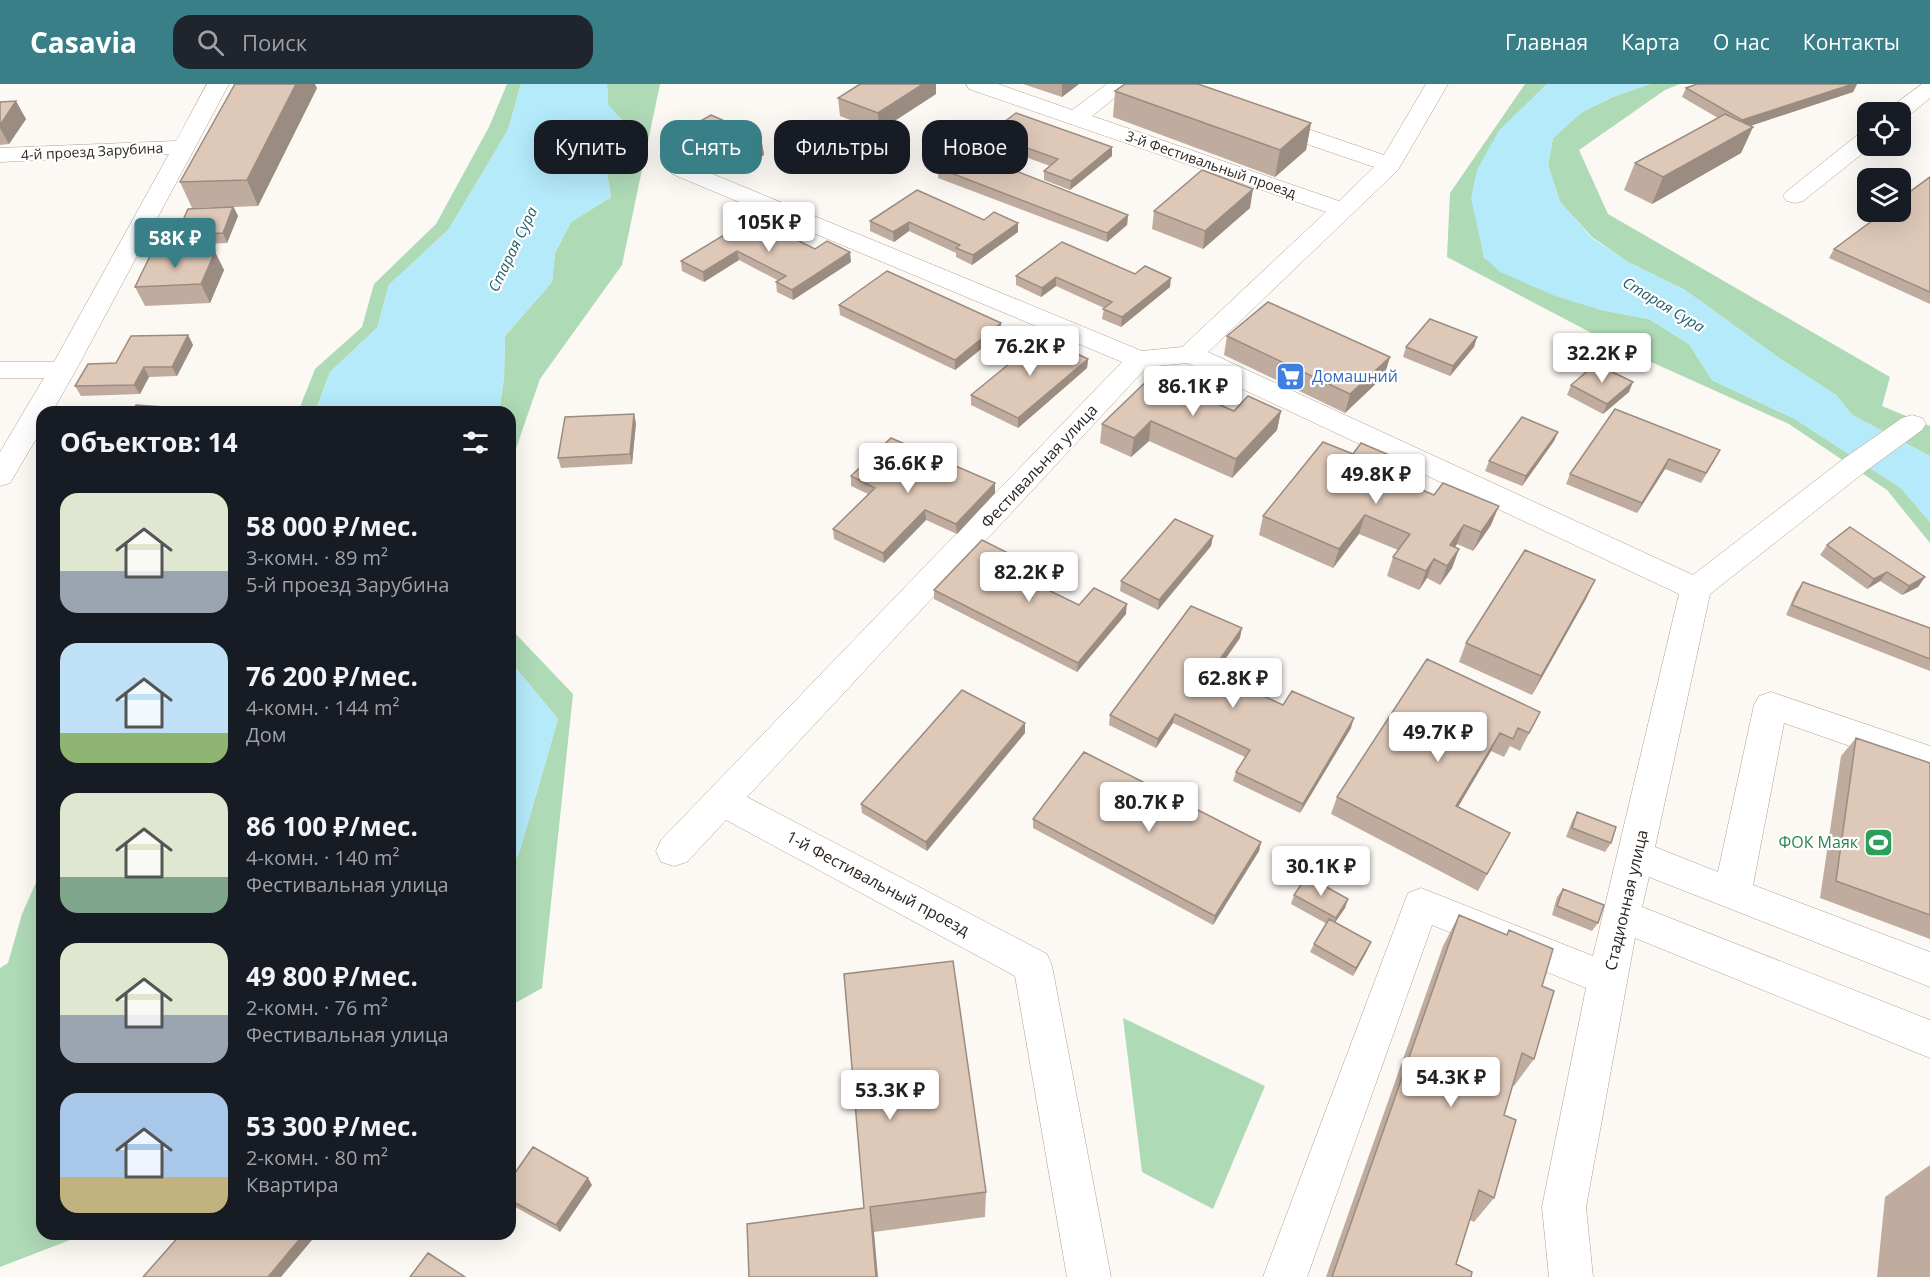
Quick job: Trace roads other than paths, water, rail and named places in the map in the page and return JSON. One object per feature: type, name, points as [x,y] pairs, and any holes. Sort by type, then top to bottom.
[{"type":"street","points":[[42,406],[218,84]]},
{"type":"street","name":"3-й Фестивальный проезд","points":[[977,84],[1343,210]]},
{"type":"street","points":[[1075,118],[1121,84]]},
{"type":"street","points":[[1190,354],[1390,165],[1437,84]]},
{"type":"street","points":[[1911,103],[1930,88]]},
{"type":"street","points":[[1243,115],[1390,165]]},
{"type":"street","name":"4-й проезд Зарубина","points":[[0,155],[183,147]]},
{"type":"street","points":[[1795,196],[1857,147]]},
{"type":"street","points":[[692,174],[1139,360],[1190,354],[1696,589],[1856,464],[1912,424]]},
{"type":"street","name":"Фестивальная улица","points":[[674,851],[1139,360]]},
{"type":"street","points":[[0,370],[63,370]]},
{"type":"street","points":[[0,476],[36,415]]},
{"type":"street","name":"Стадионная улица","points":[[1285,1277],[1422,904],[1607,979],[1696,589]]},
{"type":"street","points":[[1732,894],[1771,705],[1930,760]]},
{"type":"street","name":"1-й Фестивальный проезд","points":[[722,801],[1033,966],[1089,1277]]},
{"type":"street","points":[[1636,856],[1930,970]]},
{"type":"street","points":[[1622,916],[1930,1039]]},
{"type":"street","points":[[1571,1277],[1564,1207],[1607,979]]},
{"type":"water","name":"Старая Сура","points":[[521,84],[607,84],[608,105],[622,120],[534,120],[534,174],[607,174],[611,197],[571,222],[555,253],[552,282],[505,336],[504,377],[500,406],[317,406],[330,372],[377,328],[389,285],[449,229],[508,130]]},
{"type":"water","name":"Старая Сура","points":[[1547,84],[1650,84],[1615,96],[1582,112],[1553,138],[1548,165],[1560,202],[1592,238],[1628,262],[1685,290],[1779,358],[1836,395],[1852,415],[1930,456],[1930,522],[1901,488],[1795,419],[1712,380],[1689,344],[1649,319],[1601,310],[1555,296],[1500,272],[1484,257],[1471,198],[1477,170],[1498,132]]},
{"type":"water","points":[[516,668],[558,719],[516,858]]},
{"type":"place","name":"Домашний","points":[[1291,376]]},
{"type":"place","name":"ФОК Маяк","points":[[1879,842]]}]
